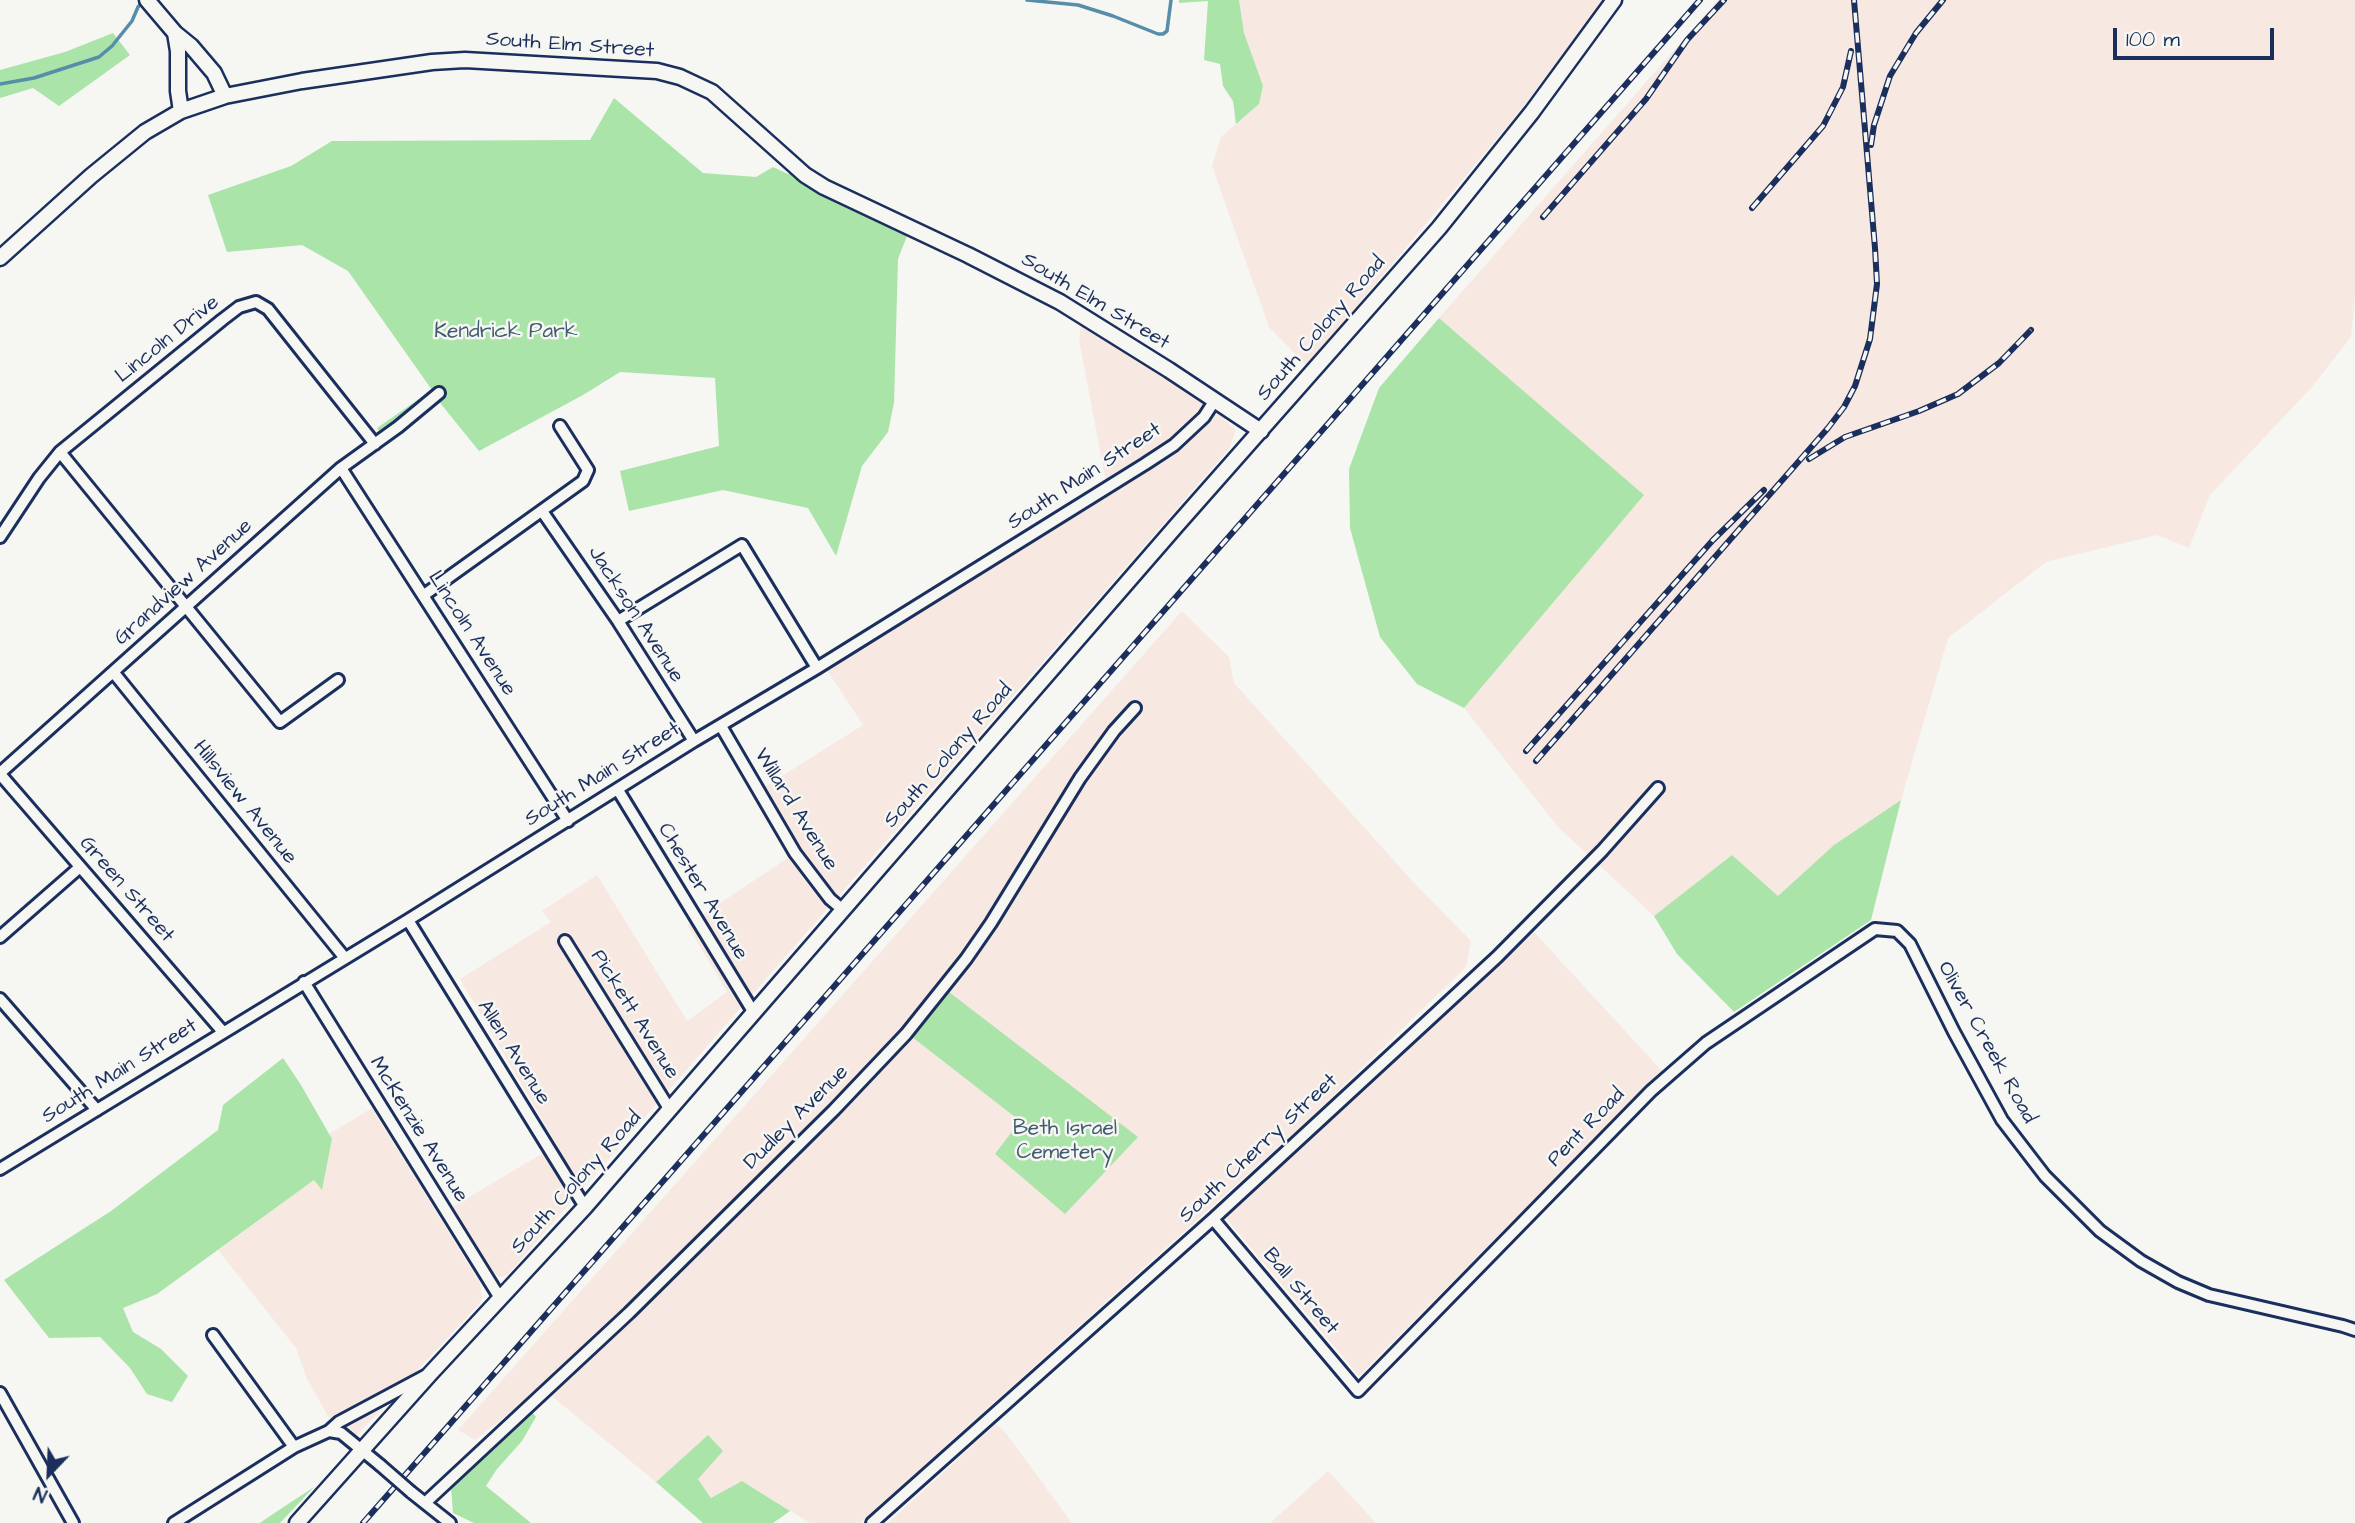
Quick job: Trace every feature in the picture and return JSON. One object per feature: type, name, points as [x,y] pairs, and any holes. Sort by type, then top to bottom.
[{"type":"main road","name":"South Colony Road","points":[[297,1523],[585,1207],[1455,208],[1532,112],[1614,0]]},
{"type":"main road","points":[[151,5],[174,33],[191,46],[214,73],[225,96]]},
{"type":"main road","points":[[174,33],[178,51],[181,111]]},
{"type":"main road","name":"South Elm Street","points":[[0,258],[145,132],[181,111],[225,96],[405,64],[465,60],[639,69],[680,77],[698,85],[724,101],[805,175],[824,187],[1039,291],[1086,318],[1261,431]]},
{"type":"street","name":"Lincoln Drive","points":[[60,452],[231,313],[239,307],[256,302],[268,309],[375,444]]},
{"type":"street","name":"Grandview Avenue","points":[[0,774],[341,468],[439,393]]},
{"type":"street","name":"South Main Street","points":[[0,1169],[1145,464],[1176,443],[1204,417],[1215,401]]},
{"type":"street","points":[[424,595],[583,481],[588,470],[560,426]]},
{"type":"street","points":[[0,537],[39,478],[60,452],[280,722],[338,680]]},
{"type":"street","name":"Lincoln Avenue","points":[[341,468],[568,821]]},
{"type":"street","name":"Jackson Avenue","points":[[542,511],[618,621],[694,741]]},
{"type":"street","points":[[618,621],[742,545],[817,668]]},
{"type":"street","name":"Hillsview Avenue","points":[[114,673],[344,957]]},
{"type":"street","name":"Dudley Avenue","points":[[425,1503],[629,1313],[834,1110],[906,1034],[966,959],[1086,769],[1135,708]]},
{"type":"street","name":"Willard Avenue","points":[[721,726],[795,853],[830,899],[843,910]]},
{"type":"street","name":"Green Street","points":[[0,774],[223,1032]]},
{"type":"street","name":"South Cherry Street","points":[[872,1523],[1213,1219],[1502,953],[1602,851],[1658,788]]},
{"type":"street","name":"Chester Avenue","points":[[618,790],[754,1013]]},
{"type":"street","points":[[0,937],[80,867]]},
{"type":"street","name":"Allen Avenue","points":[[408,920],[585,1207]]},
{"type":"street","name":"Oliver Creek Road","points":[[1875,929],[1897,931],[1910,944],[2002,1120],[2045,1176],[2100,1231],[2141,1261],[2178,1282],[2209,1295],[2355,1330]]},
{"type":"street","name":"Pent Road","points":[[1358,1391],[1651,1091],[1706,1043],[1875,929]]},
{"type":"street","name":"Pickett Avenue","points":[[565,940],[670,1110]]},
{"type":"street","name":"McKenzie Avenue","points":[[304,982],[500,1298]]},
{"type":"street","points":[[0,999],[97,1110]]},
{"type":"street","name":"Ball Street","points":[[1213,1219],[1358,1391]]},
{"type":"street","points":[[213,1335],[294,1447]]},
{"type":"street","points":[[174,1523],[294,1447],[329,1431],[339,1422],[430,1374]]},
{"type":"street","points":[[0,1393],[73,1523]]},
{"type":"street","points":[[329,1431],[341,1433],[450,1523]]},
{"type":"shaded area","points":[[1239,0],[1603,0],[1520,111],[1307,366],[1269,327],[1212,166],[1221,137],[1259,104],[1263,87],[1244,33]]},
{"type":"shaded area","points":[[1718,0],[2355,0],[2355,297],[2351,337],[2311,388],[2210,495],[2189,548],[2157,535],[2046,562],[1948,638],[1901,800],[1834,845],[1778,896],[1732,855],[1654,916],[1558,827],[1464,708],[1643,495],[1439,318]]},
{"type":"shaded area","points":[[1081,324],[1195,393],[1236,430],[1229,449],[508,1274],[501,1277],[492,1273],[452,1207],[557,1145],[460,979],[551,922],[542,911],[597,875],[687,1021],[727,992],[687,925],[788,858],[752,795],[863,725],[825,667],[1108,492],[1079,340]]},
{"type":"shaded area","points":[[1182,611],[1229,657],[1234,683],[1417,886],[1471,941],[1466,967],[1307,1121],[860,1523],[810,1523],[742,1481],[712,1498],[698,1479],[708,1435],[656,1482],[542,1388],[475,1440],[458,1430]],"holes":[[[912,1037],[1138,1137],[1020,1121]]]},
{"type":"shaded area","points":[[1533,931],[1662,1071],[1359,1376],[1224,1216]]},
{"type":"shaded area","points":[[372,1108],[480,1283],[482,1298],[356,1436],[329,1418],[307,1379],[296,1348],[218,1250],[314,1180],[322,1189],[332,1139],[329,1134]]},
{"type":"shaded area","points":[[996,1424],[1005,1432],[1072,1523],[888,1523]]},
{"type":"shaded area","points":[[1328,1471],[1376,1523],[1270,1523]]},
{"type":"green space","points":[[1179,0],[1239,0],[1244,33],[1263,86],[1259,104],[1236,124],[1233,101],[1223,86],[1220,64],[1204,60],[1208,1],[1179,3]]},
{"type":"green space","points":[[113,33],[130,55],[59,106],[33,88],[0,98],[0,70],[65,52]]},
{"type":"green space","name":"Kendrick Park","points":[[614,98],[703,173],[756,177],[773,167],[791,173],[843,206],[907,236],[898,259],[894,403],[888,432],[862,466],[836,556],[808,508],[723,490],[629,511],[620,471],[719,446],[715,378],[620,372],[479,451],[437,399],[388,444],[377,428],[432,390],[348,271],[302,245],[227,252],[208,195],[291,166],[332,141],[590,140]]},
{"type":"green space","points":[[1439,318],[1644,495],[1464,708],[1417,684],[1380,637],[1350,528],[1349,469],[1379,388]]},
{"type":"green space","points":[[1901,800],[1871,920],[1734,1012],[1677,954],[1654,916],[1732,855],[1778,896],[1834,845]]},
{"type":"green space","name":"Beth Israel Cemetery","points":[[949,992],[1138,1137],[1065,1214],[995,1154],[1020,1121],[912,1037]]},
{"type":"green space","points":[[283,1058],[332,1139],[322,1190],[314,1180],[157,1294],[123,1308],[133,1332],[161,1349],[188,1376],[172,1402],[147,1394],[130,1368],[100,1337],[49,1338],[4,1280],[111,1211],[218,1130],[223,1105]]},
{"type":"green space","points":[[533,1413],[536,1417],[522,1441],[486,1486],[531,1523],[474,1523],[453,1513],[451,1487]]},
{"type":"green space","points":[[708,1435],[723,1451],[698,1479],[711,1498],[742,1481],[790,1511],[773,1523],[703,1523],[656,1482]]},
{"type":"green space","points":[[314,1487],[280,1523],[260,1523],[273,1514]]},
{"type":"waterway","points":[[0,84],[34,78],[99,57],[112,46],[132,21],[144,0]]},
{"type":"waterway","points":[[1027,0],[1078,5],[1158,34],[1167,31],[1171,0]]},
{"type":"railway","points":[[363,1523],[1700,0]]},
{"type":"railway","points":[[1543,217],[1646,99],[1687,40],[1724,0]]},
{"type":"railway","points":[[1536,761],[1828,428],[1844,407],[1855,386],[1870,339],[1877,284],[1854,0]]},
{"type":"railway","points":[[1871,145],[1874,125],[1890,76],[1916,33],[1943,0]]},
{"type":"railway","points":[[1752,208],[1823,126],[1843,87],[1851,51]]},
{"type":"railway","points":[[1809,459],[1845,437],[1958,394],[1999,363],[2031,330]]},
{"type":"railway","points":[[1526,751],[1713,540],[1764,490]]}]
